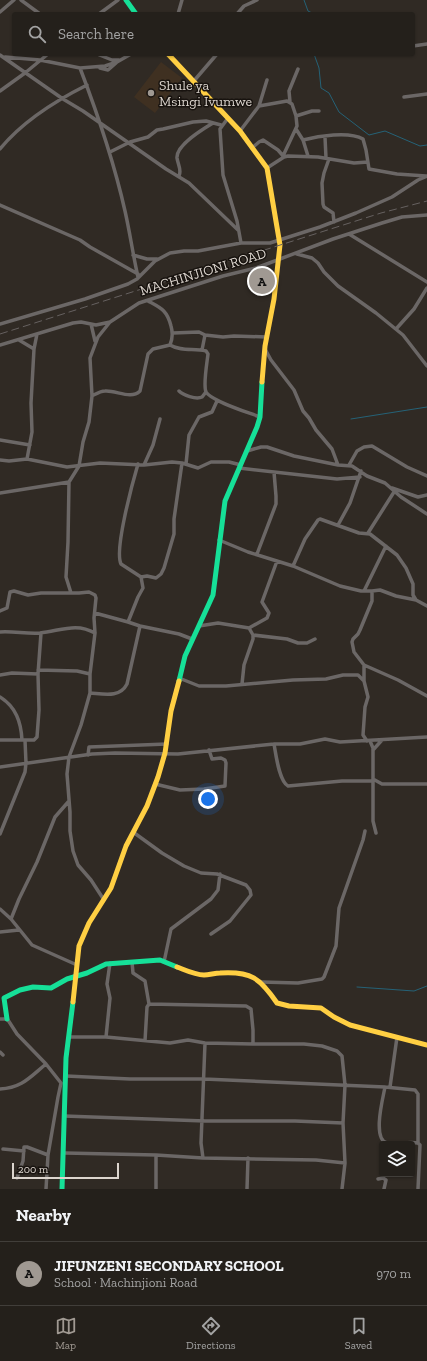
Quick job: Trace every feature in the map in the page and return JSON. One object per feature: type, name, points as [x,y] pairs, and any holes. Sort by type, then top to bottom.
[{"type":"street","points":[[0,12],[14,0]]},
{"type":"street","points":[[21,0],[37,12]]},
{"type":"street","points":[[102,12],[118,0]]},
{"type":"street","points":[[126,0],[135,12]]},
{"type":"street","points":[[179,12],[182,0]]},
{"type":"street","points":[[239,12],[244,6],[257,0]]},
{"type":"street","points":[[415,46],[427,44]]},
{"type":"street","points":[[1,56],[40,60],[80,68],[99,68],[128,56]]},
{"type":"street","points":[[1,56],[172,173],[189,183],[238,230]]},
{"type":"street","points":[[0,91],[26,73],[45,56]]},
{"type":"street","points":[[102,56],[118,61]]},
{"type":"street","points":[[62,1189],[66,1058],[70,1037],[79,946],[89,923],[111,888],[126,846],[147,806],[165,753],[171,711],[179,678],[192,639],[213,595],[225,501],[260,417],[264,348],[274,299],[280,241],[271,201],[267,168],[228,117],[170,56]]},
{"type":"street","points":[[193,82],[215,56]]},
{"type":"street","points":[[80,68],[110,152],[125,210],[138,276]]},
{"type":"street","points":[[267,168],[284,156],[296,129],[298,122],[290,102],[289,91],[298,69]]},
{"type":"street","points":[[240,131],[259,106],[267,80]]},
{"type":"street","points":[[0,149],[35,116],[87,85]]},
{"type":"street","points":[[404,97],[427,94]]},
{"type":"street","points":[[259,106],[290,102]]},
{"type":"street","points":[[296,116],[312,111],[318,111]]},
{"type":"street","points":[[228,117],[221,125],[220,135],[223,176],[237,221],[241,243]]},
{"type":"street","points":[[110,152],[128,143],[148,137],[156,130],[193,122],[206,122],[221,125]]},
{"type":"street","points":[[179,176],[181,172],[177,157],[179,149],[192,137],[213,123]]},
{"type":"street","points":[[296,129],[303,140],[308,156]]},
{"type":"street","points":[[303,140],[346,135],[354,136],[363,139],[369,168],[397,174],[427,176]]},
{"type":"street","points":[[325,137],[328,159],[322,183],[323,204],[324,207],[333,213],[334,222]]},
{"type":"street","points":[[252,148],[263,140],[284,156],[308,156],[354,163],[368,162]]},
{"type":"street","points":[[0,324],[131,283],[158,259],[175,252],[198,251],[241,243],[266,244],[280,241],[334,222],[392,198],[418,180],[427,176]]},
{"type":"street","points":[[0,204],[80,240],[138,276]]},
{"type":"street","name":"MACHINJIONI ROAD","points":[[0,345],[73,323],[81,322],[96,325],[110,322],[121,316],[133,306],[148,300],[216,278],[256,268],[392,220],[417,215],[427,215]]},
{"type":"street","points":[[349,234],[427,282]]},
{"type":"street","points":[[295,253],[312,258],[338,286],[408,338],[427,366]]},
{"type":"street","points":[[133,255],[147,259],[158,259]]},
{"type":"street","points":[[396,329],[414,309],[427,288]]},
{"type":"street","points":[[148,300],[168,314],[173,333],[170,345]]},
{"type":"street","points":[[71,593],[66,577],[69,482],[79,466],[88,422],[92,396],[90,360],[95,342],[100,333],[110,322]]},
{"type":"street","points":[[91,324],[95,342]]},
{"type":"street","points":[[173,333],[199,332],[205,335],[223,337],[267,337]]},
{"type":"street","points":[[27,459],[32,432],[31,403],[34,374],[34,349],[37,334]]},
{"type":"street","points":[[202,350],[205,335]]},
{"type":"street","points":[[19,340],[34,349]]},
{"type":"street","points":[[92,396],[103,391],[128,395],[138,393],[140,391],[148,354],[153,350],[170,345],[184,350],[206,351],[208,353],[206,392],[199,398],[184,395],[180,391]]},
{"type":"street","points":[[264,348],[271,360],[296,392],[300,406],[304,413],[332,449],[338,465]]},
{"type":"street","points":[[206,392],[217,401],[260,417]]},
{"type":"street","points":[[138,464],[128,498],[120,549],[120,560],[121,564],[141,577],[147,576],[156,578],[164,568],[174,534],[174,519],[187,442],[191,430],[199,417],[212,412],[217,401]]},
{"type":"street","points":[[144,465],[160,419]]},
{"type":"street","points":[[0,440],[30,445]]},
{"type":"street","points":[[349,465],[357,451],[364,447],[372,446],[427,476]]},
{"type":"street","points":[[247,451],[267,447],[294,456],[338,465],[349,465],[385,483],[394,492],[427,514]]},
{"type":"street","points":[[0,460],[9,461],[27,459],[67,467],[100,463],[144,465],[172,462],[200,468],[211,462],[229,462],[240,466],[274,472],[338,478],[360,477]]},
{"type":"street","points":[[338,525],[350,503],[361,471]]},
{"type":"street","points":[[256,554],[276,504],[274,472]]},
{"type":"street","points":[[0,492],[69,482]]},
{"type":"street","points":[[391,488],[418,497],[427,495]]},
{"type":"street","points":[[368,533],[394,492]]},
{"type":"street","points":[[293,566],[305,539],[320,519],[359,533],[368,533],[397,555],[404,564],[413,584],[413,595],[416,600]]},
{"type":"street","points":[[219,540],[293,566],[340,586],[364,591],[379,589],[396,596],[416,600],[427,606]]},
{"type":"street","points":[[364,591],[386,546]]},
{"type":"street","points":[[199,626],[218,623],[249,628],[267,618],[269,614],[262,603],[277,561]]},
{"type":"street","points":[[128,622],[143,588],[141,577]]},
{"type":"street","points":[[0,611],[7,608],[10,592],[14,591],[28,595],[41,593],[89,592],[95,595],[90,693],[81,725],[69,757],[67,774],[70,834],[73,851],[78,865],[91,880],[104,900]]},
{"type":"street","points":[[372,591],[372,601],[359,633],[352,639],[354,652],[364,665],[398,680],[427,696]]},
{"type":"street","points":[[95,613],[140,626],[179,634],[192,639]]},
{"type":"street","points":[[90,693],[113,694],[120,693],[125,689],[140,626]]},
{"type":"street","points":[[0,632],[14,631],[41,633],[75,627],[83,628],[94,633]]},
{"type":"street","points":[[242,684],[244,665],[253,635],[249,628]]},
{"type":"street","points":[[0,740],[34,740],[37,737],[39,704],[38,672],[41,633]]},
{"type":"street","points":[[253,635],[287,639],[298,643],[307,643],[315,639]]},
{"type":"street","points":[[364,665],[364,681],[368,697],[365,706],[363,735],[372,746],[373,821],[376,833]]},
{"type":"street","points":[[0,675],[12,673],[77,671],[90,674]]},
{"type":"street","points":[[179,678],[199,686],[226,686],[326,679],[352,674],[358,675],[364,681]]},
{"type":"street","points":[[0,697],[9,704],[17,714],[21,728],[26,763],[25,772],[0,834]]},
{"type":"street","points":[[0,767],[88,754],[178,754],[274,744],[300,744],[325,739],[340,742],[427,737]]},
{"type":"street","points":[[372,751],[383,739]]},
{"type":"street","points":[[88,754],[89,747],[167,744]]},
{"type":"street","points":[[274,744],[281,775],[284,782],[288,786],[373,780],[382,784],[427,784]]},
{"type":"street","points":[[155,784],[180,790],[225,786],[225,760],[221,758],[212,759],[209,750]]},
{"type":"street","points":[[11,920],[56,817],[69,801]]},
{"type":"street","points":[[261,982],[298,983],[322,979],[336,946],[339,908],[365,831]]},
{"type":"street","points":[[133,832],[162,853],[184,866],[201,874],[220,874],[246,885],[250,890],[251,893],[247,901],[235,913],[230,922],[211,934]]},
{"type":"street","points":[[164,962],[171,930],[211,899],[218,890],[220,874]]},
{"type":"street","points":[[0,909],[11,920],[28,942],[36,948],[77,965]]},
{"type":"street","points":[[0,932],[19,930]]},
{"type":"street","points":[[46,1189],[48,1154],[61,1083],[46,1064],[20,1037],[7,1019],[4,998],[20,990],[33,987],[51,988],[67,979],[87,973],[102,965],[110,963],[154,960],[203,975],[242,973],[261,982],[277,1003],[289,1006],[321,1008],[350,1025],[427,1045]]},
{"type":"street","points":[[132,962],[133,973],[145,981],[149,1004],[147,1007],[145,1041]]},
{"type":"street","points":[[106,1038],[110,998],[107,984],[110,963]]},
{"type":"street","points":[[149,1004],[246,1006],[252,1011],[253,1044]]},
{"type":"street","points":[[0,1020],[7,1019]]},
{"type":"street","points":[[70,1037],[106,1038],[168,1043],[188,1040],[205,1043],[304,1044],[322,1046],[337,1051],[342,1056],[345,1085],[343,1123],[345,1163],[342,1189]]},
{"type":"street","points":[[397,1037],[380,1121],[380,1135],[381,1139],[395,1144],[418,1143]]},
{"type":"street","points":[[203,1158],[201,1143],[205,1043]]},
{"type":"street","points":[[0,1089],[11,1088],[25,1083],[46,1064]]},
{"type":"street","points":[[66,1076],[130,1079],[204,1079],[387,1087],[415,1090],[418,1092],[418,1143],[420,1145],[418,1189]]},
{"type":"street","points":[[64,1116],[202,1121],[295,1121],[343,1123]]},
{"type":"street","points":[[17,1178],[24,1147],[48,1154]]},
{"type":"street","points":[[3,1149],[24,1151]]},
{"type":"street","points":[[64,1153],[316,1160],[345,1163]]},
{"type":"street","points":[[156,1155],[156,1189]]},
{"type":"street","points":[[247,1189],[248,1158]]},
{"type":"street","points":[[378,1180],[383,1178],[386,1180],[384,1189]]},
{"type":"shaded area","points":[[161,62],[182,78],[155,113],[134,97]]},
{"type":"shaded area","points":[[269,270],[269,288],[257,289],[252,274]]},
{"type":"waterway","points":[[304,0],[308,11],[310,12]]},
{"type":"waterway","points":[[315,56],[319,68],[321,88],[329,93],[339,112],[369,135],[385,131],[420,146],[427,145]]},
{"type":"waterway","points":[[351,419],[427,407]]},
{"type":"waterway","points":[[357,987],[414,991],[427,986]]},
{"type":"railway","points":[[0,334],[381,213],[427,201]]},
{"type":"traffic: fast","points":[[126,0],[135,12]]},
{"type":"traffic: fast","points":[[179,681],[185,656],[213,595],[225,501],[257,427],[260,417],[262,382]]},
{"type":"traffic: fast","points":[[7,1019],[4,998],[20,990],[33,987],[51,988],[67,979],[87,973],[106,964],[160,960],[177,967]]},
{"type":"traffic: fast","points":[[62,1189],[66,1058],[73,1002]]},
{"type":"traffic: slow","points":[[170,56],[240,131],[267,168],[280,245],[274,299],[265,346],[262,382]]},
{"type":"traffic: slow","points":[[73,1002],[79,946],[89,923],[111,888],[126,846],[147,806],[158,777],[165,753],[171,711],[179,681]]},
{"type":"traffic: slow","points":[[177,967],[201,975],[218,973],[240,973],[247,975],[260,982],[277,1003],[289,1006],[321,1008],[350,1025],[427,1045]]},
{"type":"place","name":"Shule ya Msingi Ivumwe","points":[[151,93]]},
{"type":"place","name":"JIFUNZENI SECONDARY SCHOOL","points":[[262,281]]}]
